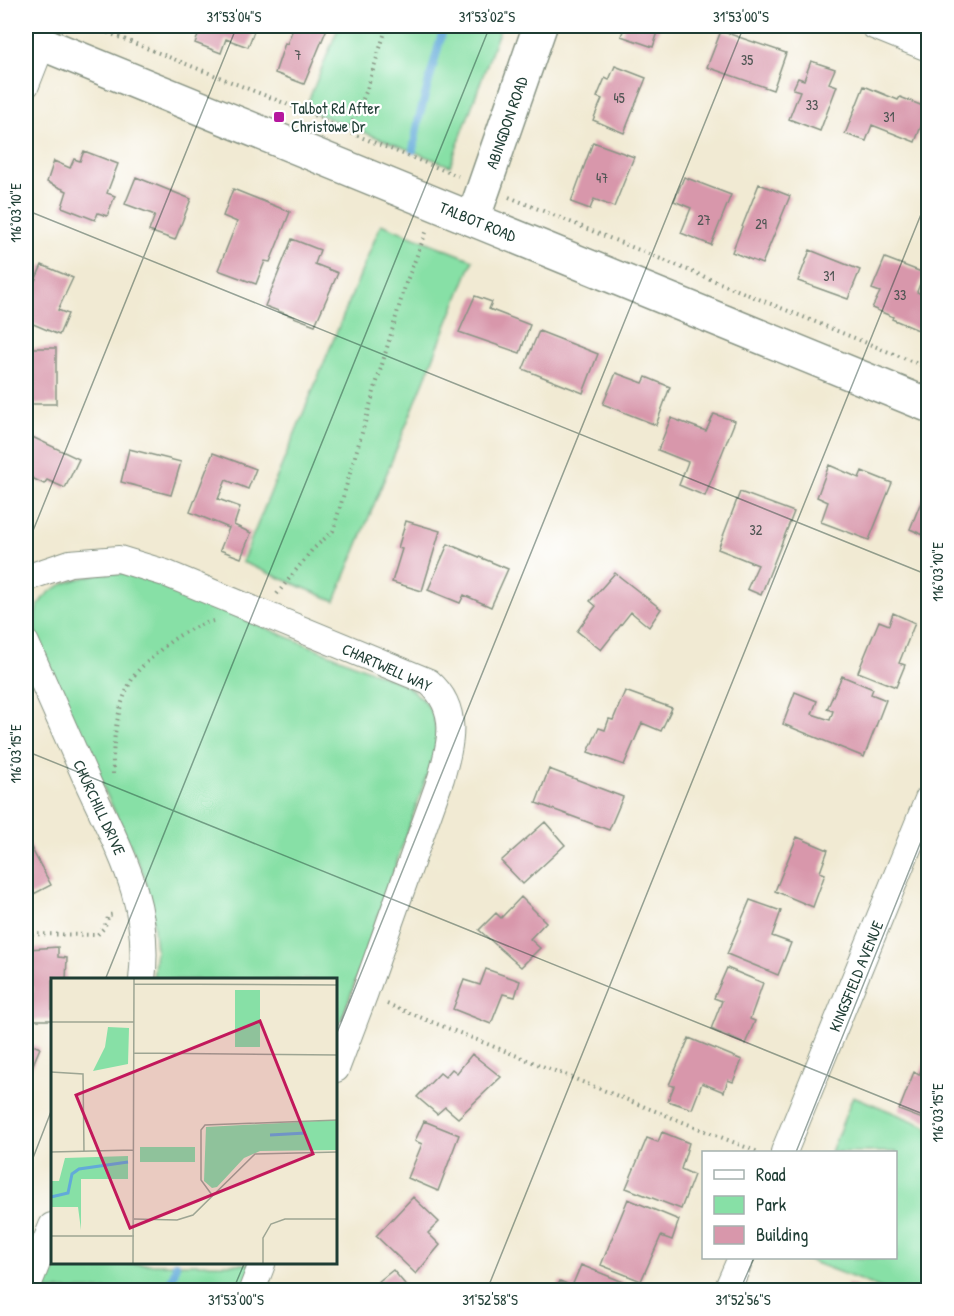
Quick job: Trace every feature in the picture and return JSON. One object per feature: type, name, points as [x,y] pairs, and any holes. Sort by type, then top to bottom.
[{"type":"main road","name":"ABINGDON ROAD","points":[[473,219],[540,26]]},
{"type":"main road","name":"TALBOT ROAD","points":[[34,41],[928,405]]},
{"type":"street","points":[[874,26],[928,48]]},
{"type":"street","points":[[26,85],[34,41]]},
{"type":"street","name":"CHARTWELL WAY","points":[[26,578],[70,562],[119,559],[165,573],[429,682],[440,692],[450,718],[450,747],[441,778],[338,1064]]},
{"type":"street","name":"CHURCHILL DRIVE","points":[[26,643],[132,880],[143,932],[145,956],[142,978]]},
{"type":"street","name":"KINGSFIELD AVENUE","points":[[784,1151],[928,799]]},
{"type":"street","points":[[26,1290],[51,1228]]},
{"type":"street","points":[[727,1290],[740,1259]]},
{"type":"street","points":[[252,1290],[261,1265]]},
{"type":"path","points":[[348,132],[366,92],[387,26]]},
{"type":"path","points":[[364,995],[755,1151]]},
{"type":"green space","points":[[339,26],[501,26],[450,166],[305,109]]},
{"type":"green space","points":[[381,224],[473,260],[335,601],[242,562]]},
{"type":"green space","points":[[103,573],[123,573],[141,577],[403,684],[427,704],[436,730],[435,752],[338,1031],[338,978],[153,978],[156,950],[152,911],[144,875],[36,642],[36,613],[44,597],[59,586]]},
{"type":"green space","points":[[853,1096],[928,1127],[928,1290],[886,1290],[805,1259],[897,1259],[897,1151],[831,1151]]},
{"type":"green space","points":[[51,1265],[257,1265],[248,1290],[41,1290]]},
{"type":"building","points":[[202,26],[256,26],[248,47],[226,39],[221,53],[195,43]]},
{"type":"building","points":[[294,26],[328,26],[304,84],[275,73],[285,43],[287,44]]},
{"type":"building","points":[[625,26],[660,26],[653,47],[621,36]]},
{"type":"building","points":[[721,31],[786,53],[773,90],[707,67]]},
{"type":"building","points":[[811,61],[835,69],[829,83],[837,86],[820,131],[789,119],[800,91],[793,89],[798,78],[804,80]]},
{"type":"building","points":[[615,66],[646,78],[624,133],[593,120],[602,99],[597,97],[605,78],[609,80]]},
{"type":"building","points":[[864,86],[898,100],[900,97],[928,108],[915,142],[872,125],[866,141],[845,134]]},
{"type":"building","points":[[593,142],[634,157],[614,207],[594,199],[590,209],[571,202]]},
{"type":"building","points":[[84,151],[118,164],[107,193],[115,196],[107,216],[98,213],[95,220],[62,207],[67,191],[47,182],[54,161],[70,168],[74,159],[80,161]]},
{"type":"building","points":[[136,177],[191,199],[175,240],[149,231],[155,215],[125,204]]},
{"type":"building","points":[[684,177],[731,195],[711,245],[681,233],[691,208],[674,201]]},
{"type":"building","points":[[759,184],[790,196],[762,264],[732,252]]},
{"type":"building","points":[[233,189],[290,212],[270,262],[265,261],[256,284],[218,270],[237,222],[223,216]]},
{"type":"building","points":[[292,239],[320,250],[315,264],[338,273],[315,325],[265,306]]},
{"type":"building","points":[[810,250],[860,270],[848,299],[798,281]]},
{"type":"building","points":[[885,258],[924,273],[917,292],[928,298],[928,317],[923,332],[872,308],[880,292],[872,289]]},
{"type":"building","points":[[42,265],[73,278],[58,310],[68,314],[59,335],[26,321],[26,293],[29,294]]},
{"type":"building","points":[[475,296],[492,302],[489,309],[530,325],[520,353],[459,332]]},
{"type":"building","points":[[539,331],[598,354],[583,393],[523,369]]},
{"type":"building","points":[[26,348],[56,348],[56,404],[26,404]]},
{"type":"building","points":[[616,373],[643,383],[646,377],[670,387],[656,425],[603,404]]},
{"type":"building","points":[[714,414],[735,421],[705,496],[679,485],[688,462],[658,450],[671,418],[706,431]]},
{"type":"building","points":[[26,434],[79,459],[65,488],[47,480],[44,484],[26,475]]},
{"type":"building","points":[[129,449],[181,462],[171,495],[121,482]]},
{"type":"building","points":[[213,453],[256,469],[248,489],[226,480],[218,499],[240,507],[234,525],[251,533],[241,558],[220,550],[229,528],[190,512]]},
{"type":"building","points":[[829,465],[859,478],[862,471],[892,483],[869,540],[821,522],[828,502],[817,497]]},
{"type":"building","points":[[740,492],[794,512],[761,595],[747,589],[758,565],[718,549]]},
{"type":"building","points":[[925,492],[928,494],[928,537],[910,529]]},
{"type":"building","points":[[406,521],[440,531],[422,591],[392,582],[402,549],[398,548]]},
{"type":"building","points":[[448,544],[508,569],[491,607],[464,595],[460,603],[428,590]]},
{"type":"building","points":[[615,573],[661,609],[649,627],[631,612],[601,650],[577,631],[596,606],[590,601]]},
{"type":"building","points":[[893,613],[915,623],[899,663],[905,665],[896,687],[858,672],[879,621],[889,625]]},
{"type":"building","points":[[842,676],[873,689],[871,694],[886,700],[864,757],[783,724],[795,692],[817,701],[812,714],[830,720],[833,711],[827,709]]},
{"type":"building","points":[[625,691],[672,708],[661,731],[642,723],[624,765],[588,752],[599,728],[605,730],[609,719],[613,720]]},
{"type":"building","points":[[549,769],[623,797],[609,830],[536,803]]},
{"type":"building","points":[[545,822],[565,845],[523,884],[501,861]]},
{"type":"building","points":[[797,837],[828,850],[820,872],[825,874],[813,907],[775,891]]},
{"type":"building","points":[[26,841],[51,885],[26,898]]},
{"type":"building","points":[[521,897],[546,922],[530,939],[540,948],[521,967],[479,930],[496,913],[501,918]]},
{"type":"building","points":[[750,900],[781,911],[772,936],[791,943],[778,975],[727,954]]},
{"type":"building","points":[[58,947],[58,957],[67,958],[66,978],[51,978],[51,1020],[26,1020],[26,993],[33,992],[33,986],[28,986],[28,949]]},
{"type":"building","points":[[727,968],[763,983],[750,1019],[755,1021],[745,1044],[711,1029],[722,1001],[714,998]]},
{"type":"building","points":[[486,969],[520,981],[515,997],[503,994],[491,1024],[453,1009],[464,980],[480,985]]},
{"type":"building","points":[[689,1038],[742,1060],[733,1082],[728,1080],[724,1092],[702,1083],[692,1109],[668,1101],[674,1086],[669,1085]]},
{"type":"building","points":[[26,1042],[40,1048],[26,1081]]},
{"type":"building","points":[[472,1054],[501,1077],[458,1118],[445,1107],[437,1114],[417,1097],[440,1073],[445,1077],[452,1069],[457,1073]]},
{"type":"building","points":[[928,1055],[928,1121],[899,1110],[914,1072],[919,1075]]},
{"type":"building","points":[[424,1121],[459,1135],[438,1191],[408,1178],[422,1144],[415,1141]]},
{"type":"building","points":[[662,1132],[689,1143],[681,1169],[694,1175],[681,1209],[626,1188],[647,1138],[658,1142]]},
{"type":"building","points":[[413,1197],[439,1222],[428,1233],[440,1245],[416,1274],[376,1236]]},
{"type":"building","points":[[628,1199],[679,1220],[672,1240],[661,1236],[641,1281],[601,1265]]},
{"type":"building","points":[[581,1265],[643,1290],[556,1290],[560,1281],[572,1286]]},
{"type":"building","points":[[393,1270],[410,1290],[368,1290]]},
{"type":"building","points":[[848,1284],[865,1290],[845,1290]]},
{"type":"waterway","points":[[413,150],[419,118],[444,26]]},
{"type":"waterway","points":[[166,1290],[176,1265]]},
{"type":"place","name":"Talbot Rd After Christowe Dr","points":[[279,117]]}]
